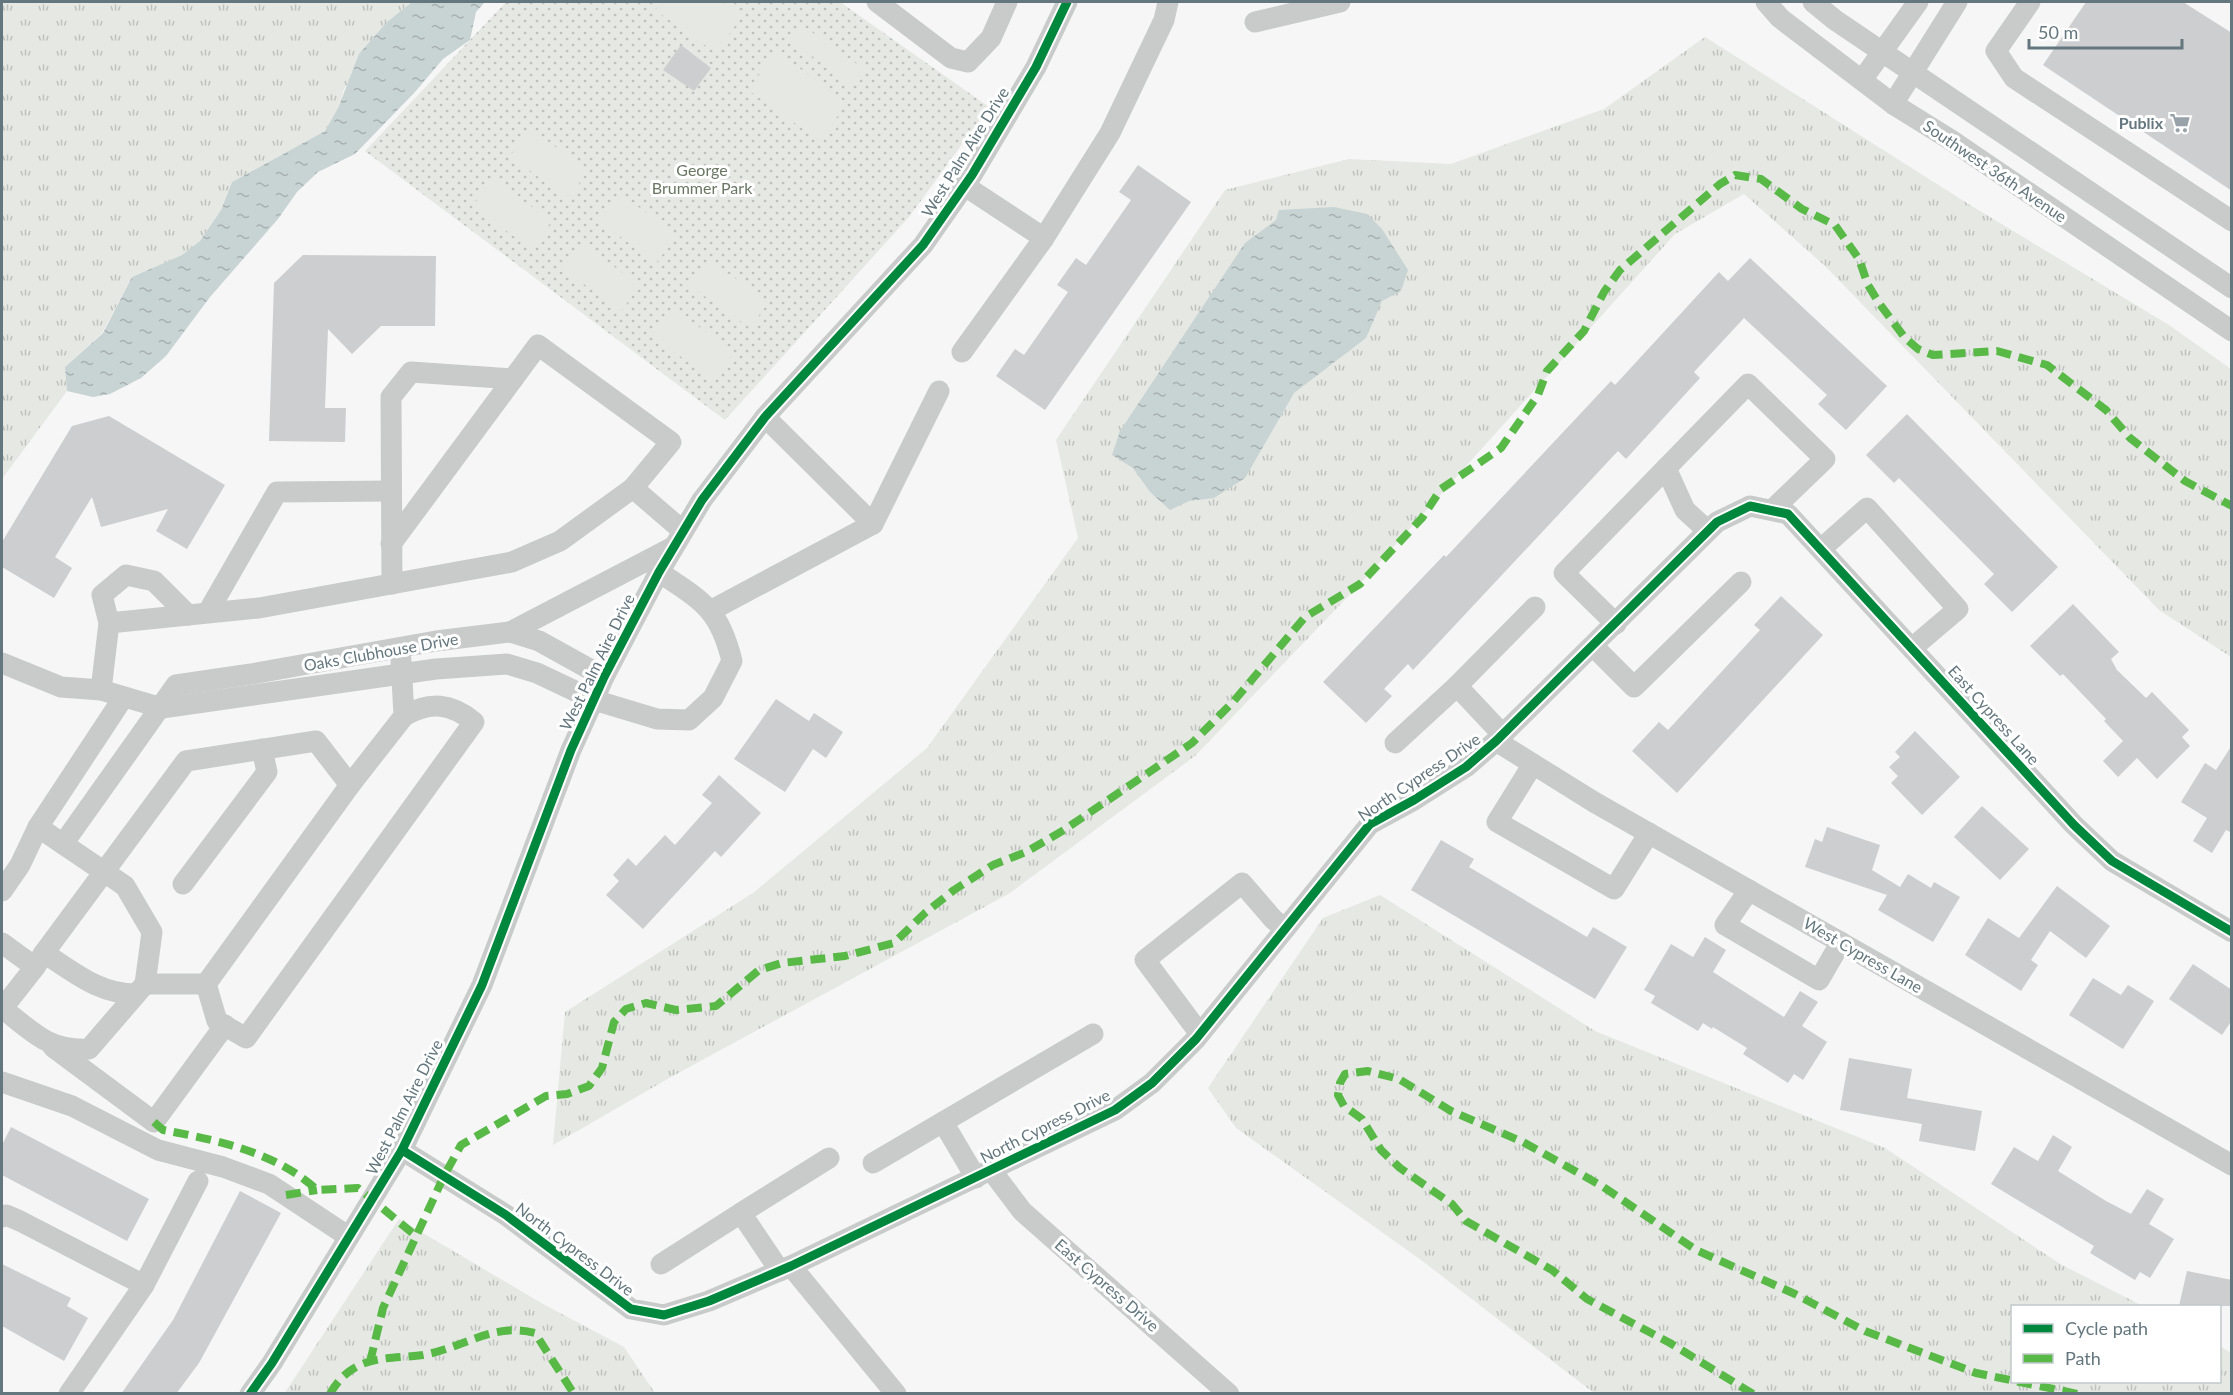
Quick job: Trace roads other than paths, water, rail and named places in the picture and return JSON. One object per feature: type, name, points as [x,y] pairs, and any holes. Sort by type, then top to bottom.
[{"type":"street","points":[[877,2],[951,58],[968,62],[991,38],[1007,2]]},
{"type":"street","name":"West Palm Aire Drive","points":[[250,1394],[272,1363],[402,1150],[482,985],[571,750],[604,676],[659,572],[702,500],[765,417],[922,245],[965,186],[1036,67],[1067,2]]},
{"type":"street","points":[[962,352],[1044,238],[1110,134],[1164,20],[1168,2]]},
{"type":"street","points":[[1255,22],[1296,7],[1340,2]]},
{"type":"street","name":"Southwest 36th Avenue","points":[[1766,2],[1780,18],[1893,104],[1951,140],[2232,331]]},
{"type":"street","points":[[1813,2],[1835,20],[2232,288]]},
{"type":"street","points":[[1862,80],[1918,2]]},
{"type":"street","points":[[1893,104],[1915,73],[1957,2]]},
{"type":"street","points":[[2030,2],[1996,51],[2014,78],[2232,221]]},
{"type":"street","points":[[965,186],[1044,238]]},
{"type":"street","points":[[109,623],[259,608],[512,562],[561,541],[633,488],[671,442],[538,345],[391,544]]},
{"type":"street","points":[[392,584],[391,397],[411,372],[513,380]]},
{"type":"street","points":[[1616,624],[1564,573],[1748,384],[1825,459],[1772,510]]},
{"type":"street","points":[[710,611],[873,524],[939,391]]},
{"type":"street","points":[[765,417],[873,524]]},
{"type":"street","points":[[1666,468],[1685,510],[1708,531]]},
{"type":"street","points":[[510,632],[679,539],[633,488]]},
{"type":"street","points":[[198,613],[277,492],[391,491]]},
{"type":"street","name":"East Cypress Lane","points":[[1750,506],[1788,514],[2073,825],[2112,861],[2232,932]]},
{"type":"street","name":"North Cypress Drive","points":[[402,1150],[506,1215],[631,1309],[664,1315],[709,1301],[786,1269],[1115,1110],[1152,1083],[1200,1034],[1370,824],[1414,800],[1466,767],[1500,738],[1717,522],[1750,506]]},
{"type":"street","points":[[1821,549],[1867,508],[1958,609],[1912,648]]},
{"type":"street","name":"Oaks Clubhouse Drive","points":[[4,669],[61,687],[101,690],[162,708],[401,674],[507,664],[537,672],[594,700],[657,719],[689,720],[713,698],[732,661],[724,630],[702,601],[659,572]]},
{"type":"street","points":[[101,690],[109,623],[102,595],[126,575],[154,581],[198,613]]},
{"type":"street","points":[[1593,646],[1634,687],[1741,582]]},
{"type":"street","points":[[1395,743],[1457,686],[1535,607]]},
{"type":"street","name":"Oaks Clubhouse Drive","points":[[162,708],[176,685],[510,632],[539,640],[604,676]]},
{"type":"street","points":[[400,648],[404,716]]},
{"type":"street","name":"West Cypress Lane","points":[[1457,686],[1500,738],[1533,764],[1649,833],[2232,1165]]},
{"type":"street","points":[[2,891],[20,865],[38,827],[123,698]]},
{"type":"street","points":[[2,943],[114,994],[141,989],[206,984],[350,785],[404,716],[421,705],[457,708],[474,722],[246,1038],[217,1021],[206,984]]},
{"type":"street","points":[[63,844],[162,708]]},
{"type":"street","points":[[225,1026],[154,1122],[2,1008],[106,873],[186,761],[316,741],[350,785]]},
{"type":"street","points":[[183,884],[267,772],[262,749]]},
{"type":"street","points":[[1533,764],[1497,822],[1614,889],[1649,833]]},
{"type":"street","points":[[38,827],[125,886],[152,932],[141,989],[89,1049],[68,1050],[48,1043]]},
{"type":"street","points":[[1200,1034],[1145,960],[1242,883],[1273,919],[1285,929]]},
{"type":"street","points":[[1749,890],[1725,925],[1820,980],[1841,942]]},
{"type":"street","points":[[873,1163],[1093,1034]]},
{"type":"street","points":[[2,1082],[72,1106],[158,1150],[224,1167],[269,1184],[349,1237]]},
{"type":"street","name":"East Cypress Drive","points":[[943,1122],[984,1174],[1022,1211],[1229,1394]]},
{"type":"street","points":[[661,1264],[829,1158]]},
{"type":"street","points":[[69,1394],[144,1285],[198,1181]]},
{"type":"street","points":[[741,1213],[786,1269],[896,1394]]},
{"type":"street","points":[[2,1217],[6,1215],[20,1221],[144,1285]]},
{"type":"water","points":[[412,2],[485,2],[476,12],[470,40],[443,59],[415,92],[355,154],[318,172],[297,192],[278,219],[210,297],[166,356],[141,378],[110,394],[93,397],[67,391],[65,367],[103,333],[132,277],[182,255],[200,241],[221,210],[232,182],[325,131],[338,108],[359,54],[387,22]]},
{"type":"water","points":[[1334,207],[1367,214],[1382,229],[1408,270],[1401,291],[1382,301],[1366,338],[1294,393],[1245,478],[1214,498],[1189,501],[1170,510],[1150,492],[1133,468],[1112,455],[1120,431],[1245,243],[1276,220],[1279,210]]},
{"type":"place","name":"Publix","points":[[2180,123]]},
{"type":"park label","name":"George Brummer Park","points":[[702,179]]}]
